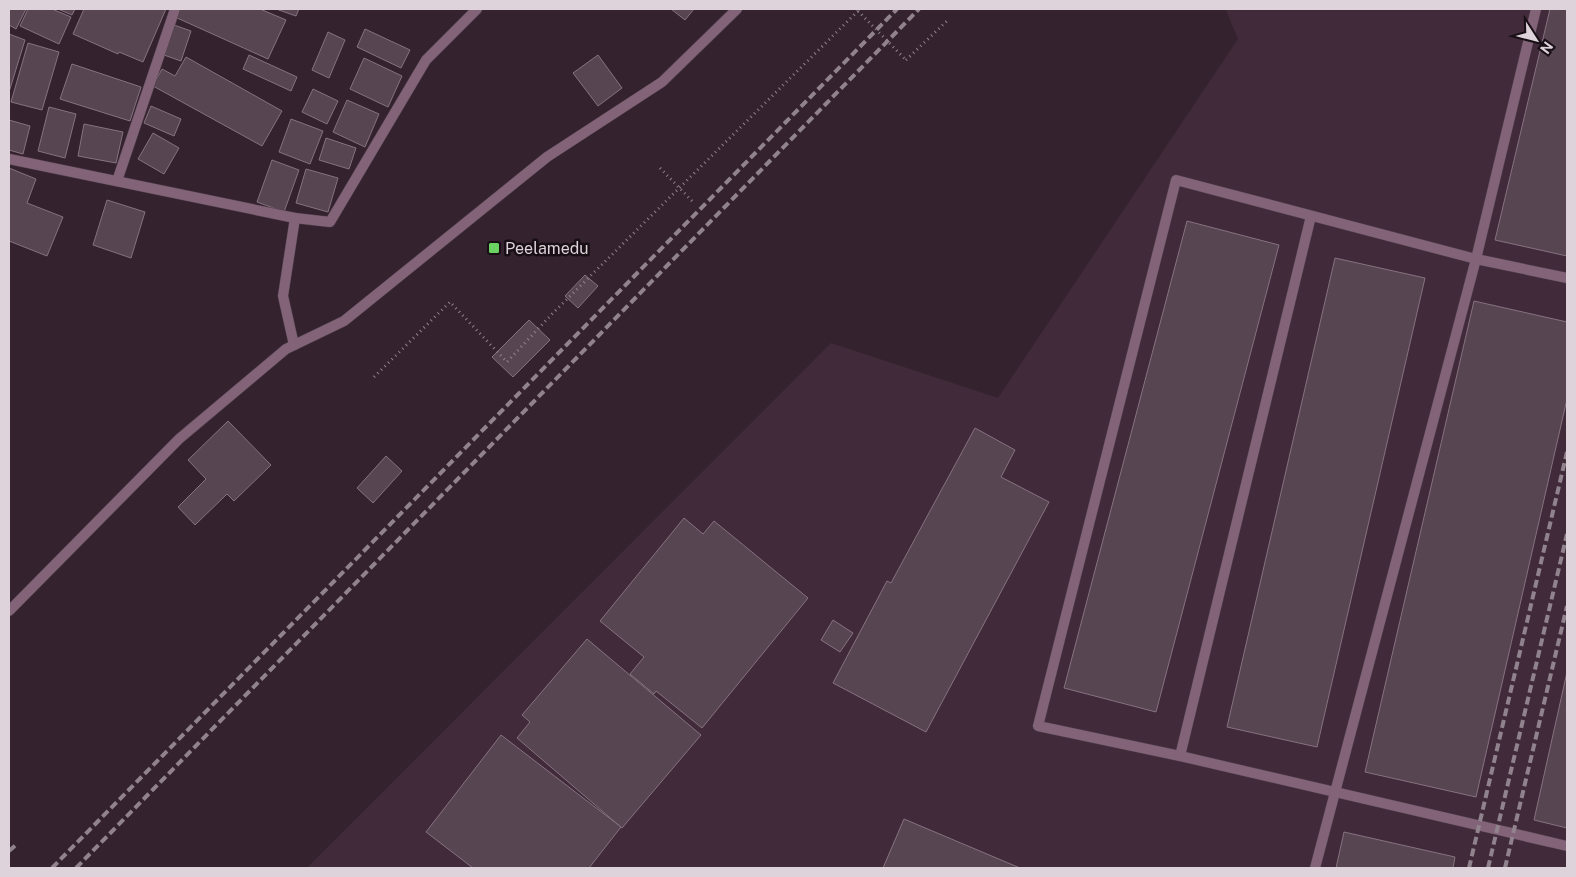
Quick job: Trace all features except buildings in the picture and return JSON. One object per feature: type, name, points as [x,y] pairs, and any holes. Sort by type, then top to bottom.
[{"type":"street","points":[[117,182],[175,9]]},
{"type":"street","points":[[9,159],[295,218],[330,222],[426,60],[477,9]]},
{"type":"street","points":[[9,611],[179,439],[286,349],[344,322],[547,157],[662,82],[737,9]]},
{"type":"street","points":[[1315,868],[1476,259],[1536,9]]},
{"type":"street","points":[[1567,278],[1476,259],[1176,180],[1038,726],[1180,756],[1567,846]]},
{"type":"street","points":[[1180,756],[1311,216]]},
{"type":"street","points":[[294,345],[283,296],[295,218]]},
{"type":"path","points":[[374,377],[450,302],[507,362],[552,314],[858,11],[906,60],[949,19]]},
{"type":"path","points":[[660,168],[694,203]]},
{"type":"shaded area","points":[[1224,9],[1567,9],[1567,868],[307,868],[831,343],[998,398],[1238,39]]},
{"type":"railway","points":[[52,868],[897,9]]},
{"type":"railway","points":[[76,868],[919,9]]},
{"type":"railway","points":[[1469,868],[1567,452]]},
{"type":"railway","points":[[1488,868],[1567,534]]},
{"type":"railway","points":[[1505,868],[1567,606]]},
{"type":"railway","points":[[9,851],[17,844]]},
{"type":"place","name":"Peelamedu","points":[[494,248]]}]
